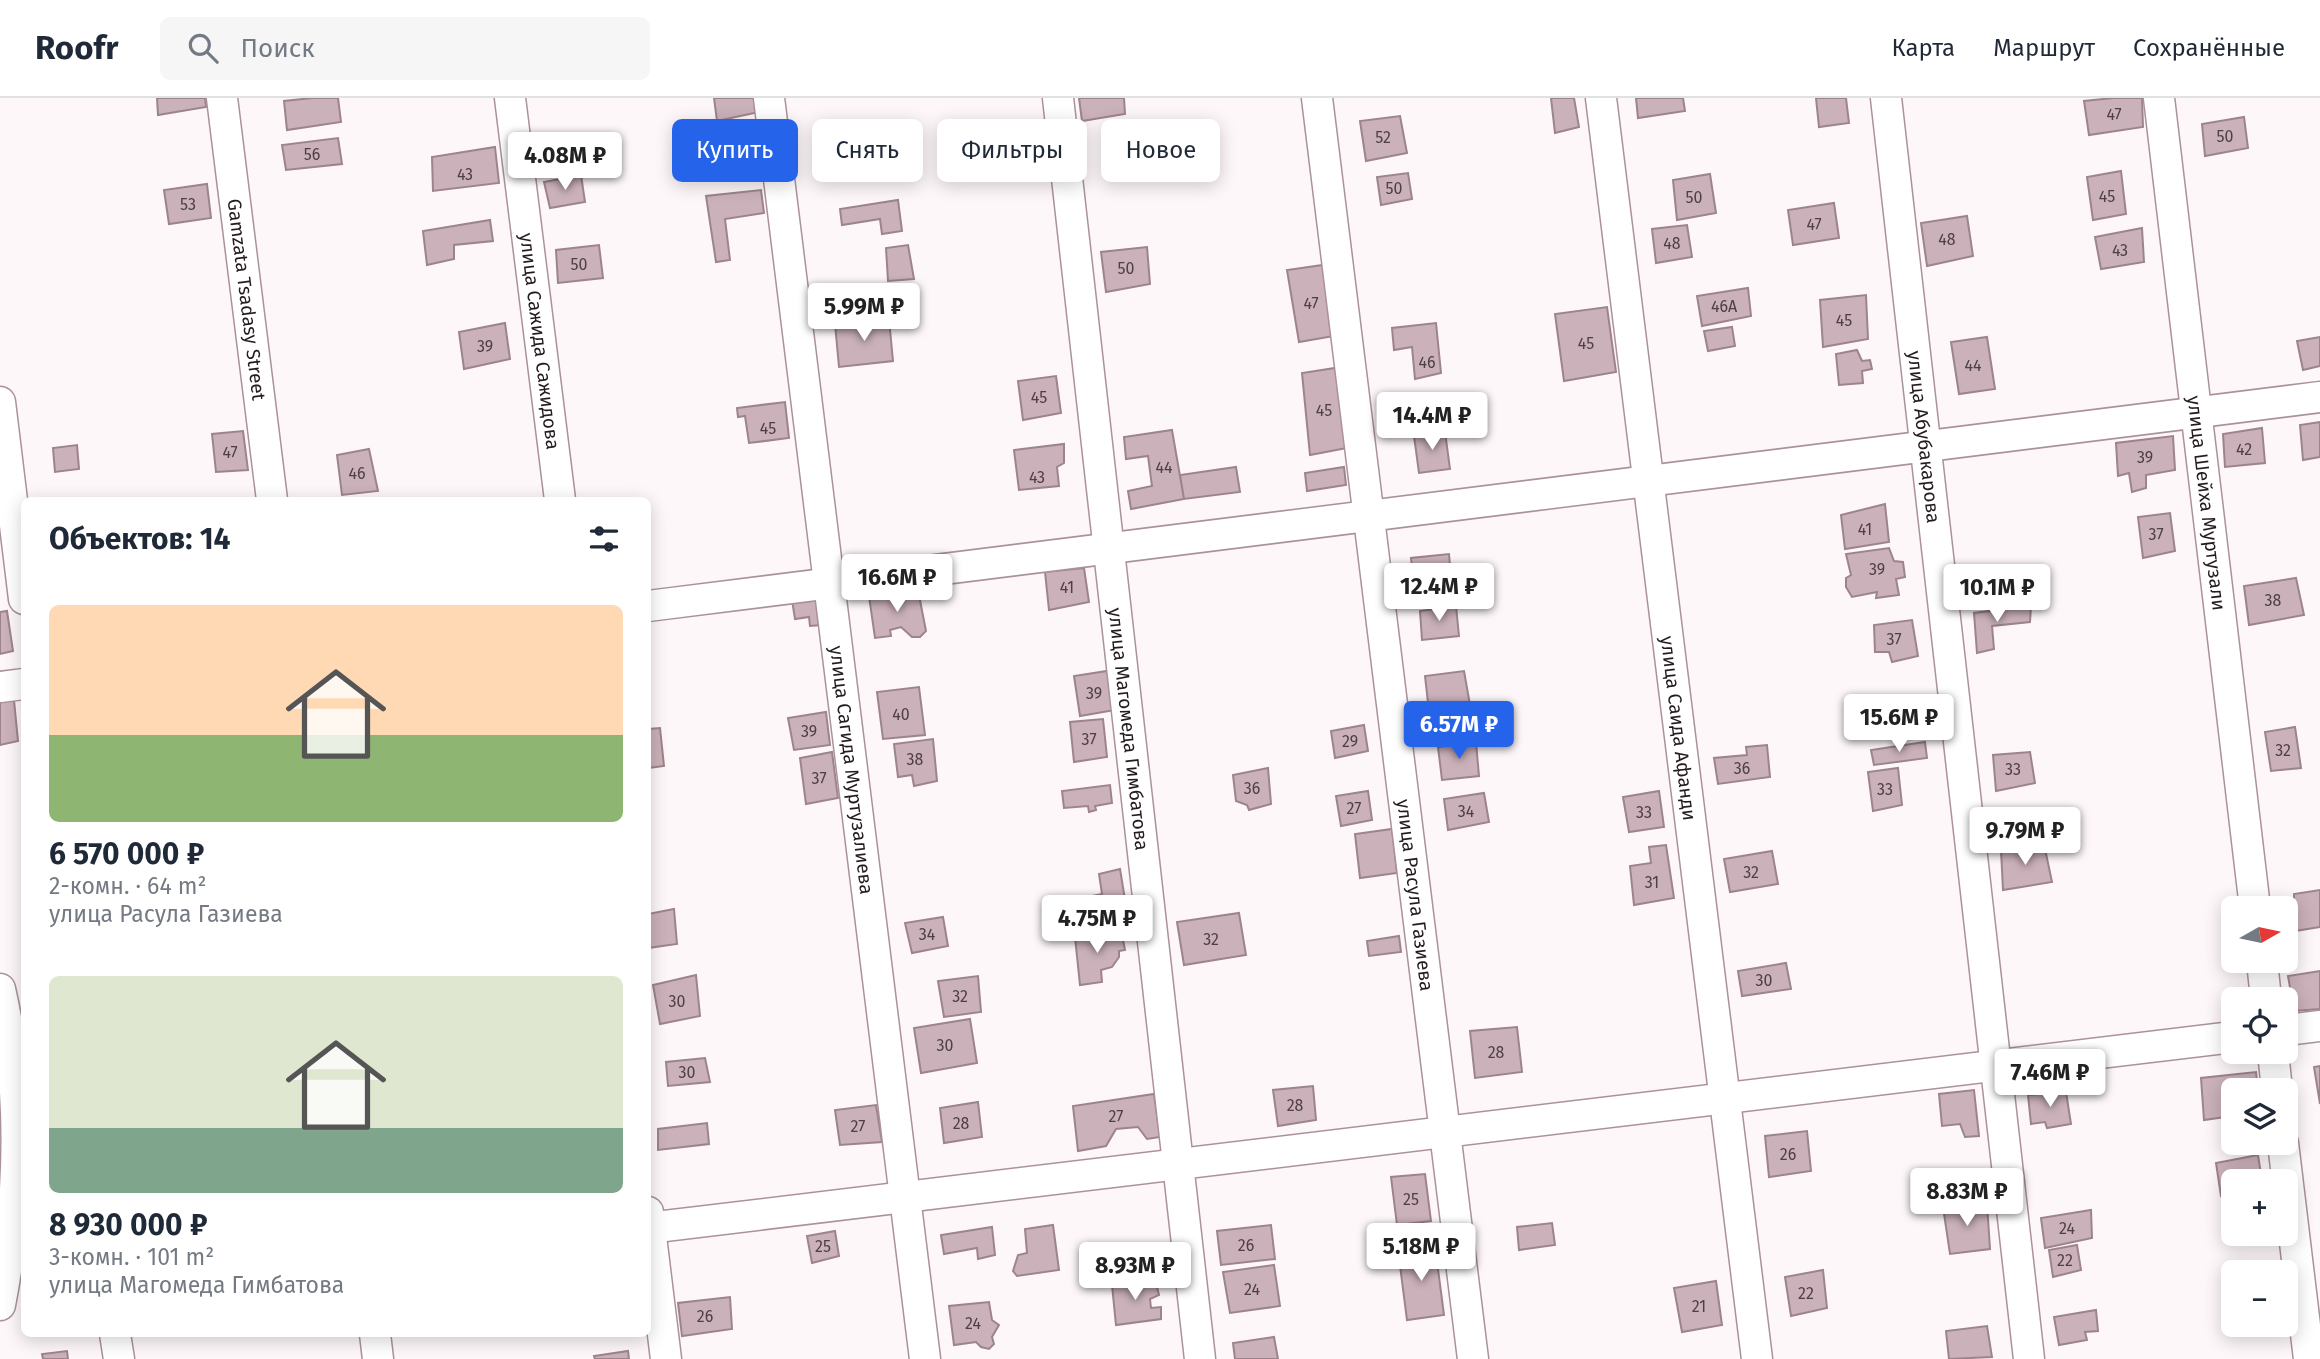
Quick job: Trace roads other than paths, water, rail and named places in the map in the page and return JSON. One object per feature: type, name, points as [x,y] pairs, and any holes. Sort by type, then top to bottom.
[{"type":"street","name":"Gamzata Tsadasy Street","points":[[222,98],[272,497]]},
{"type":"street","name":"улица Сажида Сажидова","points":[[510,98],[560,497]]},
{"type":"street","name":"улица Сагида Муртузалиева","points":[[769,98],[925,1359]]},
{"type":"street","name":"улица Магомеда Гимбатова","points":[[1058,98],[1200,1359]]},
{"type":"street","name":"улица Расула Газиева","points":[[1317,98],[1473,1359]]},
{"type":"street","name":"улица Саида Афанди","points":[[1601,98],[1757,1359]]},
{"type":"street","name":"улица Абубакарова","points":[[1886,98],[2029,1359]]},
{"type":"street","name":"улица Шейха Муртузали","points":[[2159,98],[2254,896]]},
{"type":"street","points":[[651,606],[2320,397]]},
{"type":"street","points":[[0,402],[21,574]]},
{"type":"street","points":[[0,687],[21,684]]},
{"type":"street","points":[[0,989],[8,1022],[18,1109],[15,1192],[0,1305],[21,1302]]},
{"type":"street","points":[[2298,1029],[2320,1026]]},
{"type":"street","points":[[651,1223],[905,1197],[2221,1038]]},
{"type":"street","points":[[2284,1155],[2309,1359]]},
{"type":"street","points":[[651,1246],[666,1359]]},
{"type":"street","points":[[116,1337],[119,1359]]},
{"type":"street","points":[[375,1337],[378,1359]]}]
